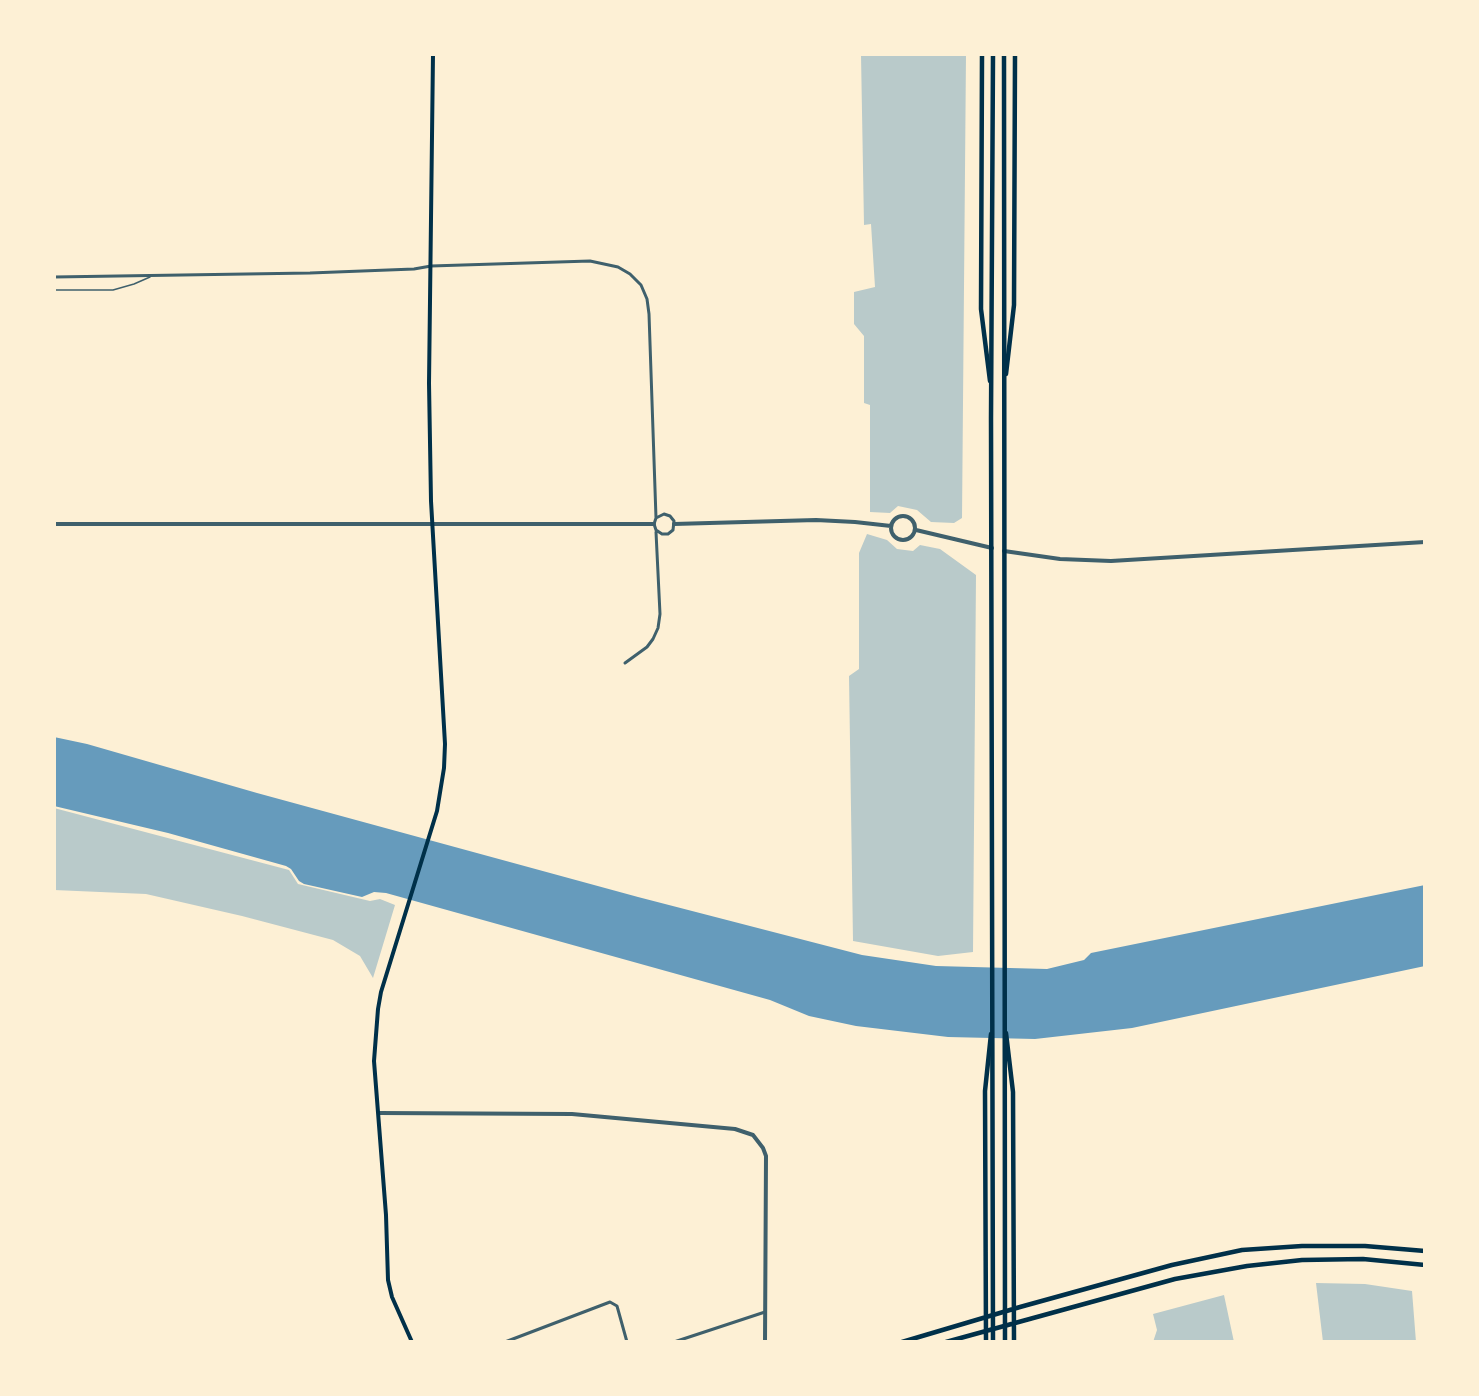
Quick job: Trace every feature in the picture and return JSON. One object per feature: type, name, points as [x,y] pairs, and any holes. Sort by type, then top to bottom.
[{"type":"main road","points":[[412,1342],[392,1297],[388,1280],[379,1113],[375,1094],[376,1043],[381,992],[437,811],[443,779],[445,744],[429,383],[433,54]]},
{"type":"main road","points":[[982,54],[981,309],[991,395]]},
{"type":"main road","points":[[993,54],[991,395],[993,1342]]},
{"type":"main road","points":[[1004,54],[1005,1342]]},
{"type":"main road","points":[[1003,394],[1014,305],[1015,54]]},
{"type":"main road","points":[[986,1342],[985,1091],[992,1016]]},
{"type":"main road","points":[[1005,1017],[1013,1092],[1014,1308],[1017,1323],[1014,1342]]},
{"type":"main road","points":[[902,1342],[1014,1308],[1172,1265],[1242,1250],[1302,1246],[1365,1246],[1425,1251]]},
{"type":"main road","points":[[946,1342],[1175,1279],[1247,1266],[1302,1260],[1363,1259],[1425,1265]]},
{"type":"street","points":[[54,277],[310,273],[414,269],[431,266],[590,261],[606,263],[630,274],[641,285],[650,314],[656,519],[654,525],[660,614],[658,628],[653,639],[647,647],[626,663]]},
{"type":"street","points":[[656,519],[661,515],[667,515],[675,524],[673,530],[668,534],[662,534],[656,530]]},
{"type":"street","points":[[905,516],[912,519],[916,530],[909,539],[902,540],[892,534],[891,526],[894,519],[905,516]]},
{"type":"street","points":[[675,524],[816,520],[891,526]]},
{"type":"street","points":[[54,524],[654,525]]},
{"type":"street","points":[[916,530],[992,548]]},
{"type":"street","points":[[1003,551],[1060,559],[1111,561],[1425,542]]},
{"type":"street","points":[[379,1113],[580,1114],[735,1129],[753,1135],[766,1156],[765,1342]]},
{"type":"street","points":[[505,1342],[610,1302],[618,1306],[627,1342]]},
{"type":"street","points":[[674,1342],[765,1312]]},
{"type":"lane","points":[[54,290],[113,290],[154,275]]},
{"type":"shaded area","points":[[966,54],[962,518],[954,523],[931,522],[917,510],[898,506],[890,513],[870,512],[870,405],[864,403],[864,336],[854,324],[854,292],[875,287],[871,224],[864,225],[861,55]]},
{"type":"shaded area","points":[[867,534],[887,540],[897,549],[913,551],[920,545],[940,549],[976,575],[973,952],[938,956],[853,941],[849,676],[859,669],[859,553]]},
{"type":"shaded area","points":[[54,808],[289,870],[298,884],[370,901],[380,899],[395,905],[373,978],[360,956],[333,940],[146,894],[54,890]]},
{"type":"shaded area","points":[[1316,1283],[1365,1284],[1412,1291],[1416,1342],[1323,1342]]},
{"type":"shaded area","points":[[1224,1295],[1234,1342],[1153,1342],[1157,1330],[1153,1314]]},
{"type":"water","points":[[54,737],[87,744],[638,897],[862,955],[936,966],[1047,969],[1084,960],[1091,953],[1425,885],[1425,966],[1132,1028],[1035,1039],[948,1037],[856,1026],[809,1016],[770,1000],[386,893],[374,892],[362,897],[304,884],[286,866],[168,833],[54,806]]}]
